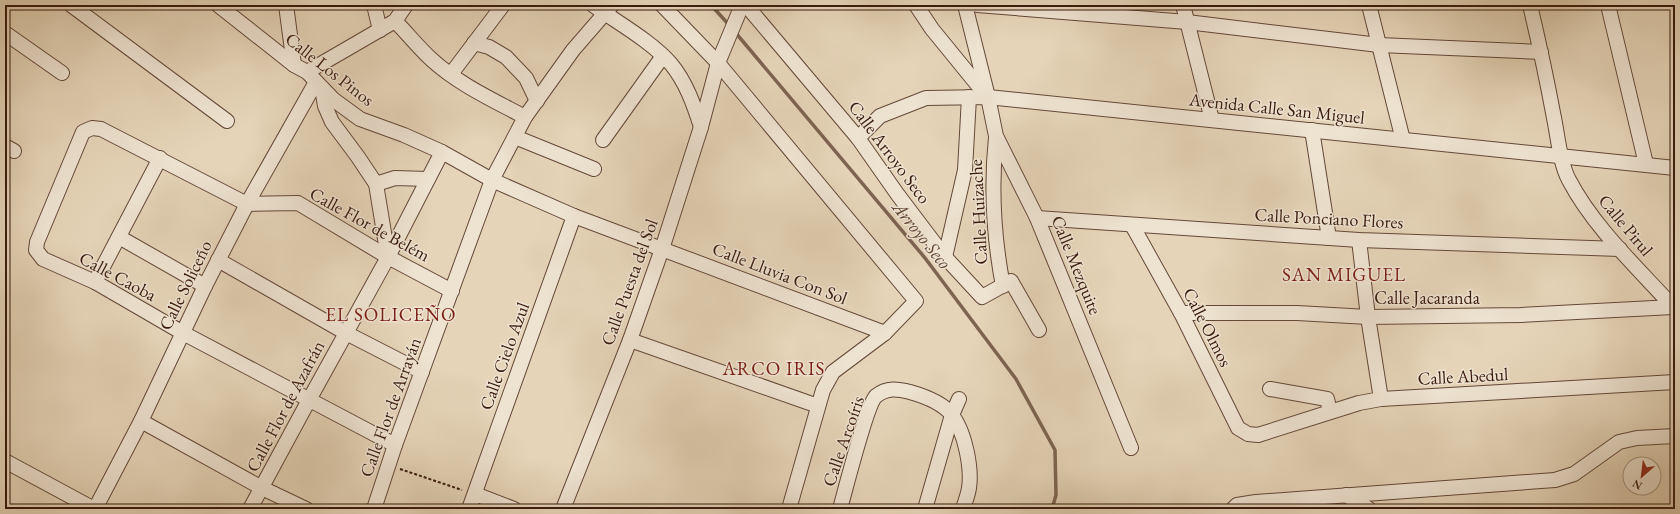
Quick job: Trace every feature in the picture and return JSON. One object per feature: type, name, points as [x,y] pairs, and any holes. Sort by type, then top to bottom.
[{"type":"street","points":[[71,5],[227,121]]},
{"type":"street","name":"Calle Los Pinos","points":[[218,5],[315,81],[334,100],[360,119],[404,135],[442,152],[492,180]]},
{"type":"street","points":[[286,5],[294,65]]},
{"type":"street","points":[[374,5],[380,30]]},
{"type":"street","points":[[388,257],[376,184],[332,122],[315,81],[380,30],[395,21],[406,5]]},
{"type":"street","points":[[451,74],[503,5]]},
{"type":"street","points":[[662,5],[720,57],[916,301],[885,333],[833,372],[823,390],[789,509]]},
{"type":"street","points":[[916,5],[932,29],[988,97]]},
{"type":"street","name":"Calle Mezquite","points":[[965,5],[996,136],[1037,218],[1131,448]]},
{"type":"street","points":[[977,5],[1188,22],[1379,45],[1542,52]]},
{"type":"street","points":[[1183,5],[1212,120]]},
{"type":"street","points":[[1369,5],[1403,140]]},
{"type":"street","name":"Calle Pirul","points":[[1530,5],[1542,52],[1561,156],[1568,179],[1585,206],[1620,250],[1674,308]]},
{"type":"street","points":[[1608,5],[1646,164]]},
{"type":"street","points":[[603,8],[663,56],[681,78],[692,100],[701,127]]},
{"type":"street","name":"Calle Flor de Arrayán","points":[[374,509],[395,445],[492,180],[525,117],[603,8]]},
{"type":"street","name":"Calle Puesta del Sol","points":[[563,509],[630,340],[662,249],[701,127],[720,57],[742,9]]},
{"type":"street","name":"Calle Arroyo Seco","points":[[742,9],[858,138],[898,195],[945,257],[982,297],[1007,283]]},
{"type":"street","points":[[395,21],[431,59],[451,74],[470,87],[525,117]]},
{"type":"street","points":[[5,33],[62,73]]},
{"type":"street","points":[[474,43],[489,46],[506,57],[526,78],[537,101]]},
{"type":"street","points":[[603,140],[663,56]]},
{"type":"street","name":"Calle Soliceño","points":[[95,509],[141,421],[218,260],[315,81]]},
{"type":"street","points":[[945,257],[965,170],[969,97]]},
{"type":"street","name":"Avenida Calle San Miguel","points":[[858,138],[880,116],[926,98],[988,97],[1675,168]]},
{"type":"street","name":"Calle Flor de Belém","points":[[36,250],[37,242],[83,132],[92,128],[101,129],[247,204],[298,203],[388,257],[452,291]]},
{"type":"street","points":[[1312,130],[1329,238]]},
{"type":"street","name":"Calle Huizache","points":[[996,136],[993,167],[997,256],[1007,283],[1039,330]]},
{"type":"street","points":[[514,137],[594,169]]},
{"type":"street","name":"Calle Flor de Azafrán","points":[[250,509],[388,257],[442,152]]},
{"type":"street","points":[[95,282],[160,158]]},
{"type":"street","points":[[376,184],[395,178],[428,179]]},
{"type":"street","points":[[492,180],[574,216],[662,249]]},
{"type":"street","name":"Calle Cielo Azul","points":[[469,509],[574,216]]},
{"type":"street","name":"Calle Ponciano Flores","points":[[1037,218],[1359,240],[1620,250]]},
{"type":"street","name":"Calle Olmos","points":[[1132,225],[1180,313],[1238,428],[1248,434],[1258,435]]},
{"type":"street","points":[[119,237],[205,286]]},
{"type":"street","points":[[1359,240],[1380,399]]},
{"type":"street","name":"Calle Lluvia Con Sol","points":[[662,249],[885,333]]},
{"type":"street","name":"Calle Caoba","points":[[36,250],[43,258],[95,282],[183,334],[395,445]]},
{"type":"street","points":[[218,260],[346,333],[422,372]]},
{"type":"street","name":"Calle Jacaranda","points":[[1180,313],[1297,313],[1368,317],[1521,315],[1674,308]]},
{"type":"street","points":[[630,340],[818,406]]},
{"type":"street","name":"Calle Abedul","points":[[1258,435],[1330,411],[1380,399],[1675,382]]},
{"type":"street","name":"Calle Arcoíris","points":[[840,509],[866,421],[875,397],[883,391],[895,388],[921,395],[938,404],[952,415]]},
{"type":"street","points":[[1270,389],[1327,399],[1330,411]]},
{"type":"street","points":[[925,509],[952,415],[959,399]]},
{"type":"street","points":[[952,415],[963,437],[969,464],[969,488],[963,509]]},
{"type":"street","points":[[141,421],[262,488],[306,509]]},
{"type":"street","points":[[1232,509],[1237,505],[1255,506],[1346,495],[1554,480],[1574,474],[1614,445],[1626,439],[1675,436]]},
{"type":"street","points":[[5,461],[95,509]]},
{"type":"street","points":[[475,494],[514,509]]},
{"type":"street","points":[[1346,495],[1369,509]]},
{"type":"path","points":[[388,465],[475,494]]},
{"type":"waterway","name":"Arroyo Seco","points":[[711,5],[730,26]]},
{"type":"waterway","name":"Arroyo Seco","points":[[735,32],[925,258],[1016,379],[1055,450],[1056,495],[1052,509]]},
{"type":"district","name":"SAN MIGUEL","points":[[1344,274]]},
{"type":"district","name":"EL SOLICEÑO","points":[[391,314]]},
{"type":"district","name":"ARCO IRIS","points":[[774,368]]}]
